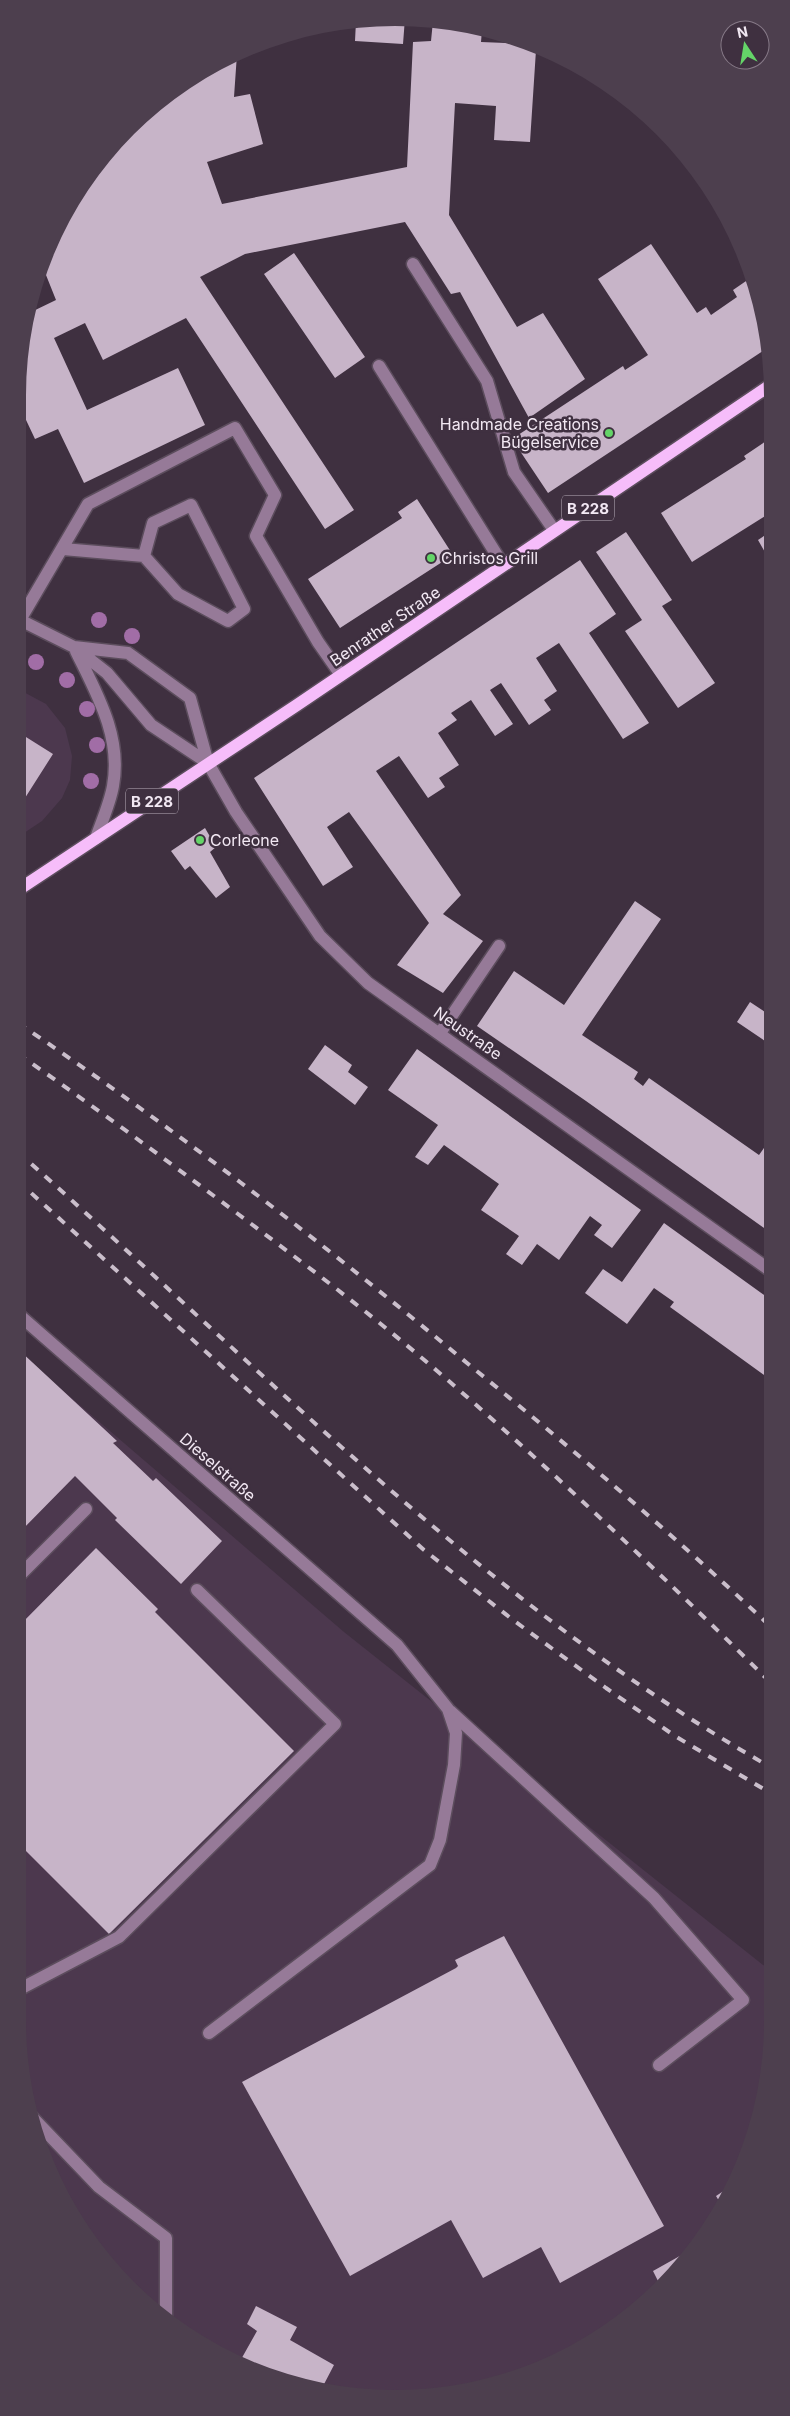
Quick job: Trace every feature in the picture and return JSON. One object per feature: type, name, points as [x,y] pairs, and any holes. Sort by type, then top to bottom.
[{"type":"main road","name":"Benrather Straße","points":[[26,885],[764,390]]},
{"type":"street","points":[[412,264],[487,380],[514,472],[554,530]]},
{"type":"street","points":[[379,366],[503,565]]},
{"type":"street","points":[[26,608],[63,549],[88,504],[235,428],[274,495],[256,536],[318,642],[341,675]]},
{"type":"street","points":[[63,549],[144,556],[178,594],[228,621],[244,609],[191,506],[153,523],[144,556]]},
{"type":"street","points":[[26,623],[74,647],[107,673],[151,725],[208,763]]},
{"type":"street","points":[[74,647],[128,653],[190,698],[208,763]]},
{"type":"street","points":[[74,647],[101,701],[115,750],[113,787],[96,838]]},
{"type":"street","name":"Neustraße","points":[[208,763],[236,812],[320,936],[368,984],[440,1033],[764,1266]]},
{"type":"street","points":[[440,1033],[499,946]]},
{"type":"street","name":"Dieselstraße","points":[[26,1321],[397,1645],[448,1709]]},
{"type":"street","points":[[26,1569],[86,1509]]},
{"type":"street","points":[[26,1986],[119,1938],[335,1724],[197,1590]]},
{"type":"street","points":[[209,2033],[430,1865],[440,1840],[454,1765],[456,1733],[448,1709]]},
{"type":"street","points":[[448,1709],[654,1898],[743,2000],[659,2065]]},
{"type":"street","points":[[42,2128],[99,2187],[166,2238],[166,2310]]},
{"type":"shaded area","points":[[26,693],[46,704],[65,728],[72,756],[70,780],[62,798],[42,821],[26,832]]},
{"type":"shaded area","points":[[26,1359],[344,1632],[764,1966],[764,2021],[761,2069],[751,2116],[736,2162],[726,2184],[702,2226],[688,2245],[656,2282],[600,2328],[536,2362],[490,2377],[443,2387],[395,2390],[347,2387],[323,2383],[254,2362],[190,2328],[134,2282],[102,2245],[88,2226],[54,2162],[33,2093],[29,2069],[26,2021]]},
{"type":"building","points":[[404,26],[403,44],[355,41],[356,28]]},
{"type":"building","points":[[432,28],[443,29],[481,37],[481,42],[503,43],[536,54],[530,142],[494,140],[496,106],[455,103],[449,215],[517,327],[543,313],[585,379],[529,418],[460,292],[451,294],[405,222],[245,254],[200,277],[354,510],[325,529],[186,318],[103,360],[85,323],[54,338],[87,410],[178,368],[205,425],[84,483],[58,429],[35,439],[26,420],[27,371],[29,347],[37,309],[56,300],[46,275],[54,254],[88,190],[102,171],[134,134],[171,102],[190,88],[236,62],[234,97],[250,94],[263,144],[207,162],[222,204],[407,167],[413,42],[431,41]]},
{"type":"building","points":[[651,244],[697,313],[706,307],[711,315],[737,297],[733,290],[746,281],[757,323],[761,352],[548,493],[512,439],[623,366],[625,370],[648,355],[598,279]]},
{"type":"building","points":[[294,253],[365,357],[335,378],[264,274]]},
{"type":"building","points":[[764,442],[764,517],[692,562],[661,513],[746,459],[744,456]]},
{"type":"building","points":[[417,499],[453,555],[340,628],[308,579],[402,518],[398,512]]},
{"type":"building","points":[[626,532],[672,600],[662,606],[715,683],[678,708],[625,631],[642,620],[596,552]]},
{"type":"building","points":[[764,536],[764,550],[758,540]]},
{"type":"building","points":[[580,560],[616,614],[589,633],[649,723],[623,739],[559,643],[536,658],[557,691],[544,700],[551,710],[529,725],[501,683],[490,690],[513,724],[495,736],[471,700],[451,713],[457,720],[438,733],[459,765],[439,778],[445,787],[428,798],[399,756],[376,771],[461,895],[443,914],[483,941],[443,993],[397,965],[429,923],[349,812],[327,827],[353,867],[323,886],[254,778]]},
{"type":"building","points":[[26,737],[53,754],[26,796]]},
{"type":"building","points":[[205,828],[216,847],[210,852],[230,887],[216,898],[190,866],[185,870],[171,851]]},
{"type":"building","points":[[635,901],[661,919],[582,1035],[638,1072],[634,1079],[643,1086],[649,1078],[759,1155],[764,1148],[764,1228],[477,1026],[514,971],[564,1005]]},
{"type":"building","points":[[750,1002],[764,1011],[764,1040],[737,1022]]},
{"type":"building","points":[[325,1045],[352,1065],[348,1072],[368,1087],[355,1105],[308,1069]]},
{"type":"building","points":[[417,1049],[641,1210],[612,1248],[594,1235],[602,1225],[590,1216],[559,1260],[537,1244],[522,1265],[506,1254],[519,1236],[481,1210],[499,1184],[444,1145],[428,1165],[415,1157],[438,1125],[388,1090]]},
{"type":"building","points":[[664,1223],[764,1295],[764,1375],[670,1307],[674,1302],[654,1288],[627,1324],[585,1293],[603,1269],[622,1282]]},
{"type":"building","points":[[26,1356],[117,1441],[113,1443],[153,1481],[156,1478],[222,1541],[181,1584],[115,1520],[117,1518],[75,1476],[26,1526]]},
{"type":"building","points":[[96,1548],[158,1609],[155,1612],[294,1751],[109,1934],[26,1851],[26,1619]]},
{"type":"building","points":[[504,1936],[664,2226],[560,2283],[541,2247],[483,2278],[451,2220],[350,2276],[242,2082],[456,1968],[458,1966],[455,1960]]},
{"type":"building","points":[[678,2257],[658,2280],[653,2271]]},
{"type":"building","points":[[256,2306],[297,2327],[290,2340],[334,2365],[324,2383],[276,2370],[243,2357],[257,2331],[247,2324]]},
{"type":"railway","points":[[26,1029],[191,1145],[303,1230],[413,1318],[622,1492],[764,1621]]},
{"type":"railway","points":[[26,1060],[234,1211],[411,1349],[565,1485],[764,1676]]},
{"type":"railway","points":[[26,1159],[288,1399],[472,1559],[568,1634],[668,1704],[764,1763]]},
{"type":"railway","points":[[26,1188],[424,1550],[513,1620],[606,1688],[675,1736],[764,1789]]},
{"type":"place","name":"Handmade Creations Bügelservice","points":[[609,433]]},
{"type":"place","name":"Christos Grill","points":[[431,558]]},
{"type":"place","name":"Corleone","points":[[200,840]]}]
